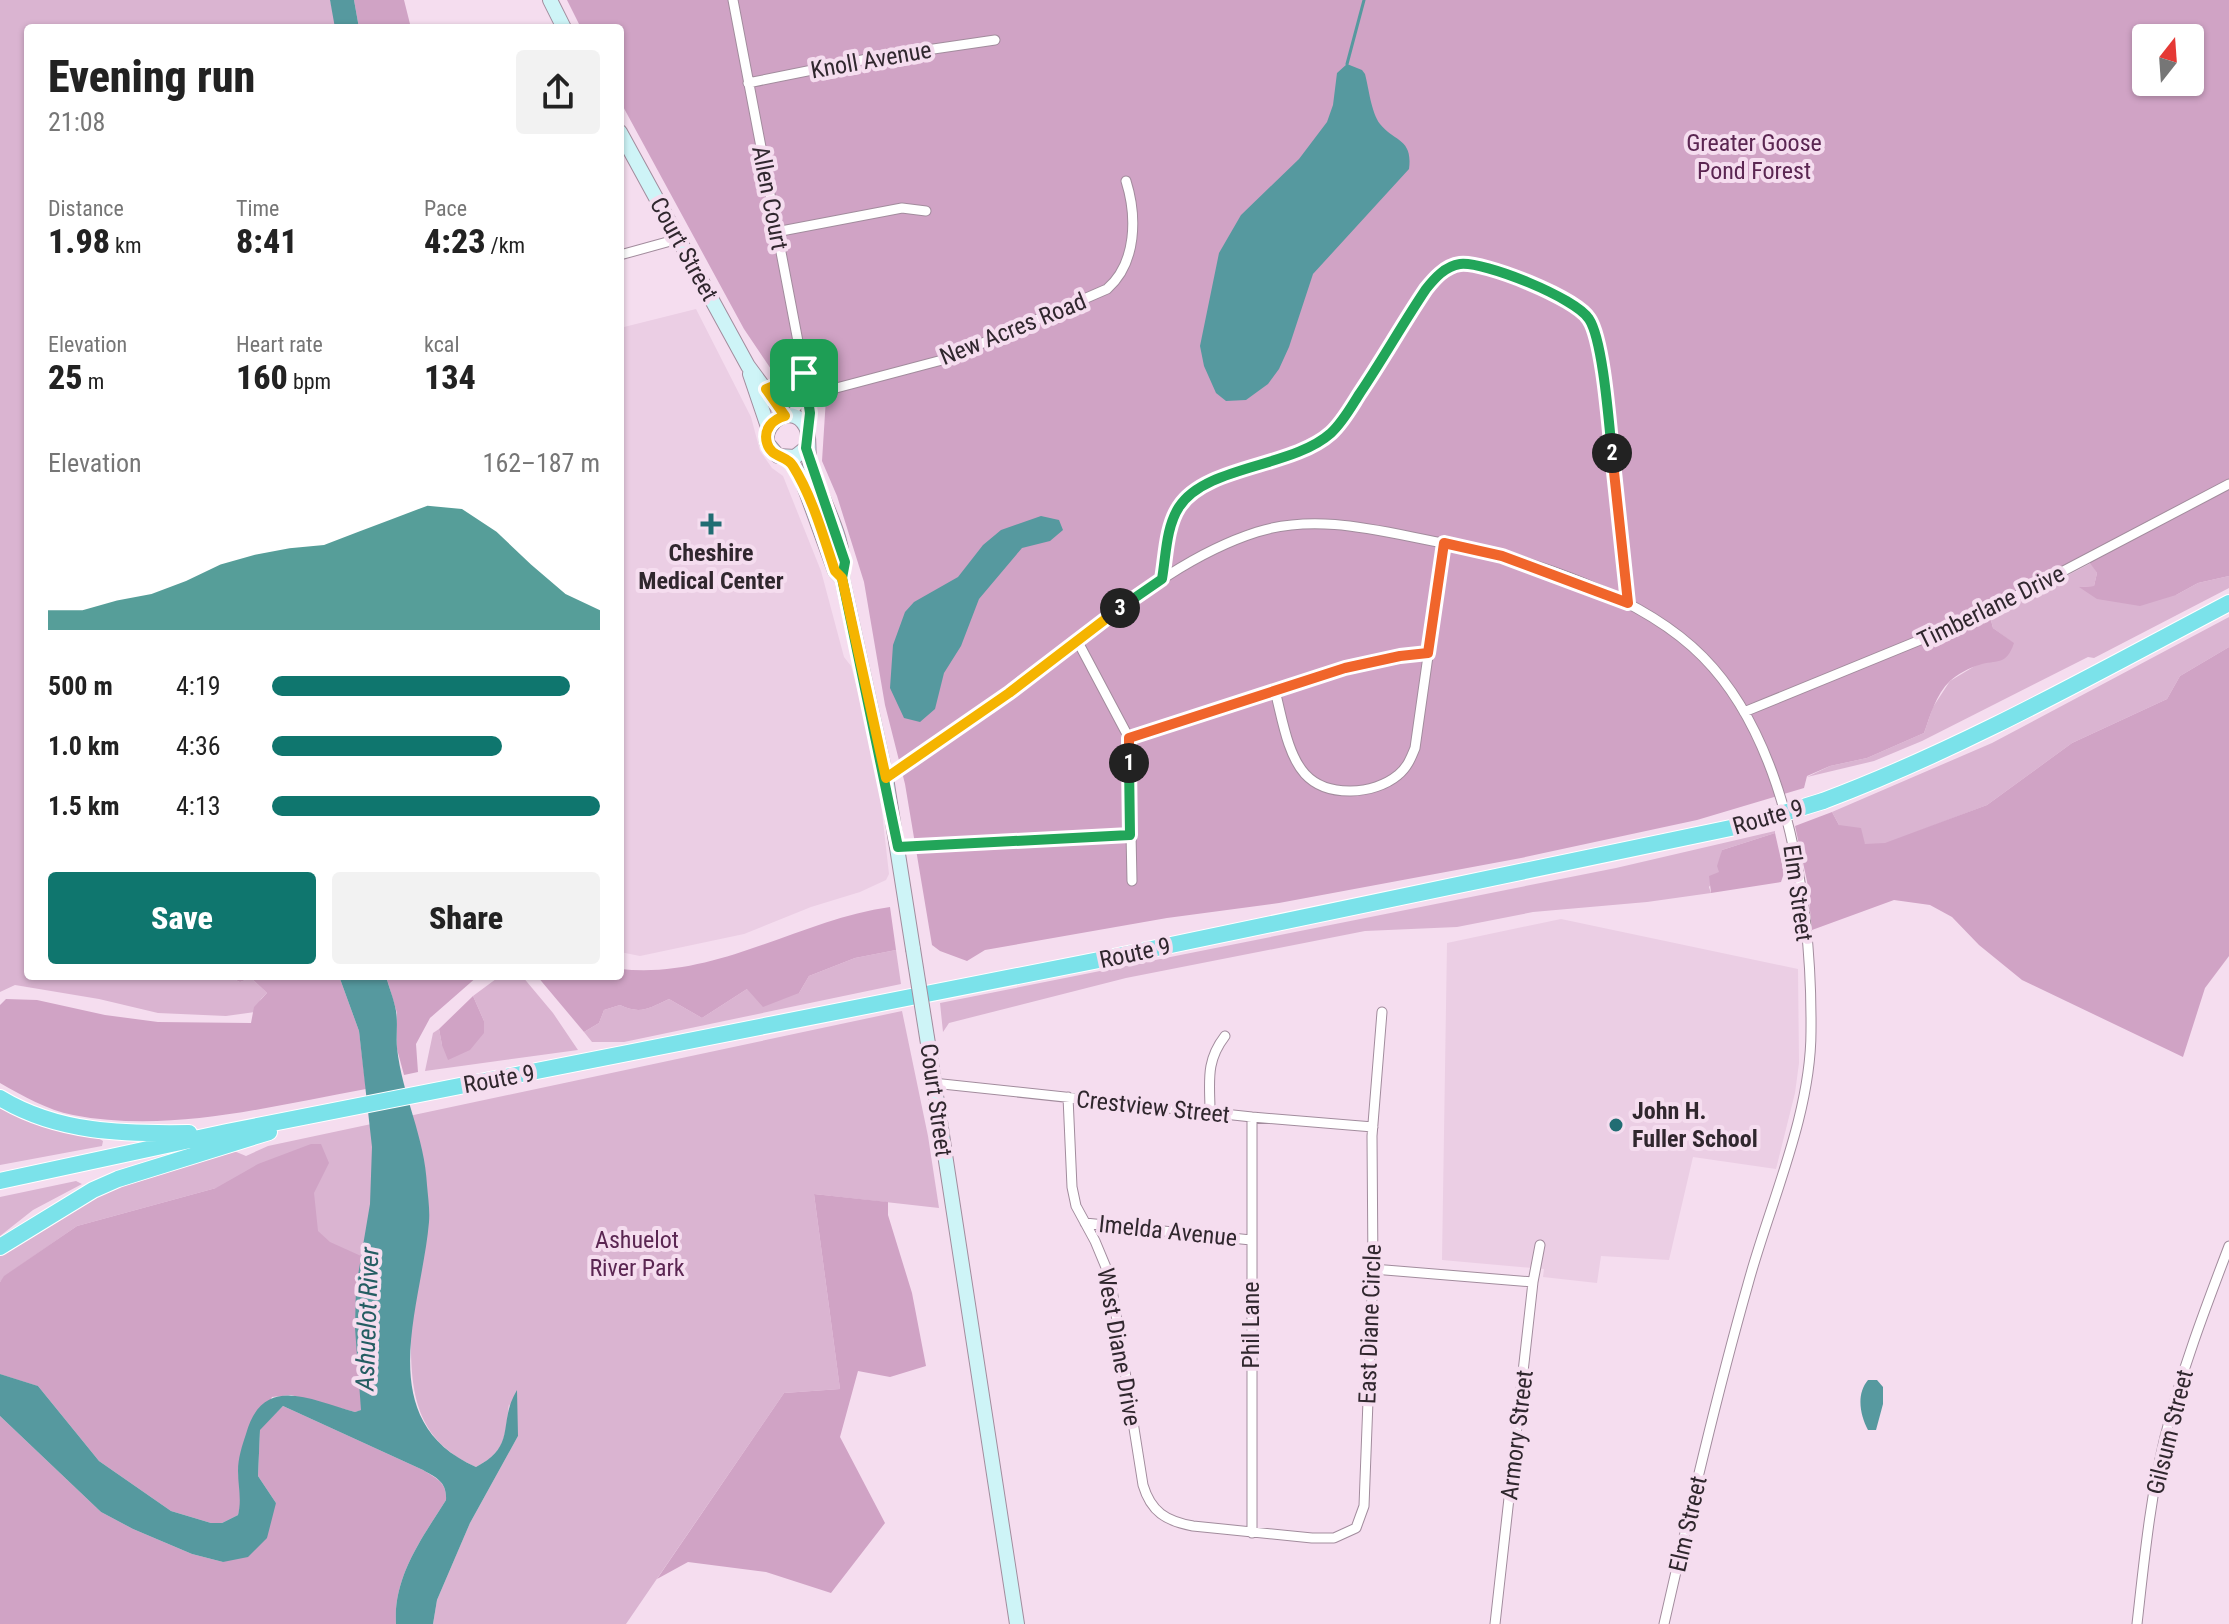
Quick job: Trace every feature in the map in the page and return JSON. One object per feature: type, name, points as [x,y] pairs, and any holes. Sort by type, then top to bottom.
[{"type":"highway","name":"Route 9","points":[[0,1181],[227,1132],[1104,959],[1745,825],[1880,780],[2025,712],[2229,603]]},
{"type":"highway","points":[[0,1098],[40,1117],[101,1131],[227,1132]]},
{"type":"highway","points":[[0,1247],[93,1190],[328,1113]]},
{"type":"main road","points":[[550,0],[562,24]]},
{"type":"main road","name":"Court Street","points":[[624,139],[748,366],[787,416],[799,419],[807,428],[806,448],[845,562],[842,578],[898,847],[1017,1624]]},
{"type":"main road","name":"Court Street","points":[[748,366],[768,427],[766,437],[769,449],[778,456],[789,458],[802,480],[835,571],[842,578]]},
{"type":"main road","points":[[768,427],[775,419],[787,416]]},
{"type":"main road","points":[[789,458],[806,448]]},
{"type":"street","name":"Allen Court","points":[[733,0],[804,373],[810,413],[807,428]]},
{"type":"street","name":"Knoll Avenue","points":[[748,83],[872,58],[995,40]]},
{"type":"street","name":"New Acres Road","points":[[806,396],[946,359],[1107,289],[1117,280],[1128,256],[1134,218],[1126,181]]},
{"type":"street","points":[[776,232],[902,208],[926,211]]},
{"type":"street","points":[[624,254],[678,239]]},
{"type":"street","points":[[1162,579],[1171,526],[1186,498],[1209,483],[1303,451],[1333,430],[1426,289],[1444,271],[1463,263],[1531,285],[1587,315],[1595,334],[1611,441],[1628,603]]},
{"type":"street","points":[[766,389],[804,373]]},
{"type":"street","points":[[787,416],[806,396]]},
{"type":"street","name":"Timberlane Drive","points":[[1744,712],[1963,623],[2229,484]]},
{"type":"street","name":"Elm Street","points":[[886,778],[1162,579],[1244,537],[1286,526],[1309,523],[1342,525],[1502,556],[1628,603],[1670,629],[1701,655],[1744,712],[1773,773],[1796,864],[1809,975],[1811,1031],[1801,1106],[1752,1268],[1664,1624]]},
{"type":"street","points":[[1275,691],[1293,751],[1303,772],[1316,783],[1350,791],[1388,781],[1399,774],[1415,748],[1444,543]]},
{"type":"street","points":[[1078,642],[1129,738],[1132,881]]},
{"type":"street","points":[[1129,738],[1345,668],[1428,653]]},
{"type":"street","points":[[898,847],[1130,835]]},
{"type":"street","name":"East Diane Circle","points":[[1252,1533],[1334,1538],[1348,1534],[1361,1520],[1373,1269],[1373,1127],[1382,1012]]},
{"type":"street","points":[[1210,1112],[1210,1063],[1214,1050],[1225,1036]]},
{"type":"street","name":"Crestview Street","points":[[933,1083],[1373,1127]]},
{"type":"street","name":"West Diane Drive","points":[[1068,1097],[1072,1187],[1076,1206],[1110,1277],[1147,1498],[1153,1509],[1174,1522],[1252,1533]]},
{"type":"street","name":"Phil Lane","points":[[1252,1117],[1252,1533]]},
{"type":"street","name":"Imelda Avenue","points":[[1085,1223],[1251,1240]]},
{"type":"street","name":"Armory Street","points":[[1495,1624],[1533,1282],[1540,1245]]},
{"type":"street","name":"Gilsum Street","points":[[2137,1624],[2149,1522],[2165,1437],[2184,1371],[2229,1246]]},
{"type":"street","points":[[1373,1269],[1533,1282]]},
{"type":"shaded area","points":[[696,309],[751,417],[760,451],[772,468],[783,476],[821,571],[844,657],[851,666],[880,795],[889,874],[886,880],[860,892],[811,907],[744,934],[640,956],[624,953],[624,327]]},
{"type":"shaded area","name":"John H. Fuller School","points":[[1561,919],[1798,969],[1799,1063],[1795,1093],[1776,1169],[1693,1157],[1669,1260],[1601,1256],[1597,1283],[1543,1277],[1544,1269],[1442,1260],[1447,943]]},
{"type":"green space","points":[[0,0],[330,0],[336,24],[24,24],[24,980],[253,980],[267,993],[255,1012],[226,1016],[158,1013],[99,999],[15,985],[0,992]]},
{"type":"green space","points":[[354,0],[404,0],[410,24],[358,24]]},
{"type":"green space","name":"Greater Goose Pond Forest","points":[[567,0],[2229,0],[2229,576],[2198,583],[2176,595],[2140,606],[2097,599],[2079,587],[2094,586],[2097,573],[2085,556],[1987,605],[1993,628],[2014,643],[2011,651],[2000,661],[1972,668],[1950,681],[1937,699],[1924,733],[1867,758],[1830,766],[1807,776],[1804,788],[1697,820],[1521,858],[1279,903],[1167,918],[985,950],[967,961],[940,951],[932,945],[905,784],[885,705],[864,582],[837,496],[822,461],[826,398],[813,370],[790,369],[775,375],[744,329],[624,108],[624,24],[579,24]]},
{"type":"green space","points":[[2091,563],[2097,573],[2094,586],[2080,587],[2176,595],[2198,583],[2229,576],[2229,588],[2094,658],[2088,657],[1922,741],[1874,761],[1807,777],[1830,766],[1867,758],[1924,733],[1933,707],[1950,681],[2013,643],[1993,628],[1990,616]]},
{"type":"green space","points":[[2229,617],[2229,647],[2180,676],[2167,699],[2072,743],[1987,805],[1885,844],[1865,844],[1839,825],[1832,812],[1992,743]]},
{"type":"green space","points":[[2229,647],[2229,956],[2205,988],[2183,1057],[2022,980],[1979,945],[1952,917],[1930,905],[1894,900],[1812,930],[1807,881],[1795,826],[1832,812],[1839,825],[1861,828],[1865,844],[1885,843],[1987,805],[2072,743],[2167,699],[2180,676]]},
{"type":"green space","points":[[1775,831],[1722,850],[1720,872],[1709,887],[1711,893],[1533,912],[1457,927],[1365,931],[1126,978],[949,1023],[943,1032],[940,1003],[1616,868]]},
{"type":"green space","points":[[1775,833],[1784,873],[1781,882],[1711,893],[1709,876],[1719,872],[1717,866],[1722,850]]},
{"type":"green space","points":[[890,907],[896,950],[855,958],[809,976],[799,993],[763,1007],[747,989],[702,1018],[669,999],[639,1010],[620,1005],[604,1010],[599,1023],[584,1032],[540,980],[624,980],[624,969],[690,966],[856,914]]},
{"type":"green space","points":[[896,950],[901,984],[624,1042],[592,1042],[584,1032],[599,1023],[604,1010],[620,1005],[639,1010],[669,999],[702,1018],[747,989],[799,993],[809,976],[855,958]]},
{"type":"green space","points":[[253,980],[340,980],[359,1031],[366,1089],[220,1116],[147,1121],[110,1120],[63,1113],[0,1083],[0,1005],[6,999],[37,1000],[105,1015],[158,1022],[251,1023],[254,1007],[267,993]]},
{"type":"green space","points":[[387,980],[473,980],[430,1018],[416,1044],[418,1072],[404,1075],[397,1049],[397,1013]]},
{"type":"green space","points":[[495,980],[525,980],[578,1050],[425,1071],[433,1033],[439,1029],[442,1045],[484,1021],[473,996]]},
{"type":"green space","points":[[473,996],[484,1021],[484,1033],[470,1050],[448,1060],[439,1029]]},
{"type":"green space","name":"Ashuelot River Park","points":[[902,1011],[928,1136],[939,1208],[814,1194],[840,1389],[784,1393],[626,1624],[433,1624],[437,1600],[470,1523],[518,1436],[509,1404],[503,1441],[494,1455],[476,1467],[440,1443],[428,1428],[415,1394],[411,1331],[38,1386],[0,1374],[216,1188],[77,1226],[0,1282],[0,1254],[103,1191],[234,1151],[246,1156],[268,1146]]},
{"type":"green space","points":[[0,1102],[98,1138],[103,1141],[102,1146],[0,1165]]},
{"type":"green space","points":[[311,1144],[321,1144],[329,1163],[314,1193],[318,1231],[330,1242],[361,1256],[356,1314],[362,1410],[355,1412],[291,1395],[272,1397],[238,1469],[241,1504],[238,1515],[222,1523],[211,1523],[171,1511],[99,1461],[38,1386],[0,1374],[0,1282],[4,1276],[77,1226],[216,1188],[258,1164]]},
{"type":"green space","points":[[76,1181],[82,1184],[33,1210],[0,1236],[0,1197]]},
{"type":"green space","points":[[814,1194],[888,1202],[888,1215],[912,1293],[926,1366],[890,1377],[858,1371],[840,1437],[885,1523],[831,1593],[766,1572],[688,1562],[657,1579],[784,1393],[840,1389]]},
{"type":"green space","points":[[283,1406],[423,1470],[443,1485],[446,1500],[404,1574],[396,1607],[396,1624],[0,1624],[0,1416],[101,1512],[192,1554],[223,1562],[276,1503],[258,1476],[260,1429]]},
{"type":"water","points":[[330,0],[354,0],[358,24],[334,24]]},
{"type":"water","points":[[1347,64],[1365,74],[1377,119],[1405,146],[1409,169],[1313,274],[1289,347],[1268,384],[1246,400],[1226,401],[1216,393],[1204,366],[1200,346],[1219,253],[1241,215],[1299,159],[1327,122],[1333,105],[1337,73]]},
{"type":"water","points":[[1041,516],[1059,520],[1063,530],[1050,541],[1022,548],[979,599],[961,646],[944,673],[935,709],[920,722],[904,718],[890,688],[893,645],[905,612],[914,602],[958,577],[983,545],[1001,530]]},
{"type":"water","name":"Ashuelot River","points":[[340,980],[387,980],[396,1011],[400,1065],[422,1150],[429,1208],[410,1358],[413,1391],[423,1421],[443,1446],[476,1467],[489,1459],[502,1442],[511,1402],[517,1390],[518,1436],[470,1523],[437,1600],[433,1624],[396,1624],[396,1607],[404,1574],[446,1500],[443,1485],[423,1470],[283,1406],[260,1430],[258,1476],[276,1503],[267,1538],[248,1557],[223,1562],[192,1554],[101,1512],[0,1416],[0,1374],[38,1386],[99,1461],[171,1511],[211,1523],[222,1523],[238,1515],[240,1452],[254,1415],[264,1403],[276,1397],[290,1396],[355,1412],[361,1410],[355,1328],[356,1287],[370,1204],[372,1147],[359,1031]]},
{"type":"water","points":[[1868,1380],[1877,1380],[1883,1387],[1883,1404],[1876,1430],[1868,1430],[1861,1411],[1862,1392]]},
{"type":"waterway","points":[[1347,64],[1364,0]]},
{"type":"place","name":"Cheshire Medical Center","points":[[711,524]]},
{"type":"place","name":"John H. Fuller School","points":[[1616,1125]]},
{"type":"route","points":[[804,373],[766,389],[785,416],[771,422],[766,432],[767,443],[773,453],[789,458],[802,480],[835,571],[842,578],[886,778],[1009,693],[1162,579],[1174,516],[1186,498],[1196,490],[1238,472],[1303,451],[1324,439],[1341,421],[1426,289],[1435,278],[1454,265],[1477,266],[1531,285],[1575,306],[1591,322],[1606,399],[1628,603],[1502,556],[1444,543],[1428,653],[1345,668],[1129,738],[1130,835],[898,847],[842,578],[845,562],[828,509],[813,476],[806,448],[810,413],[804,373]]}]
